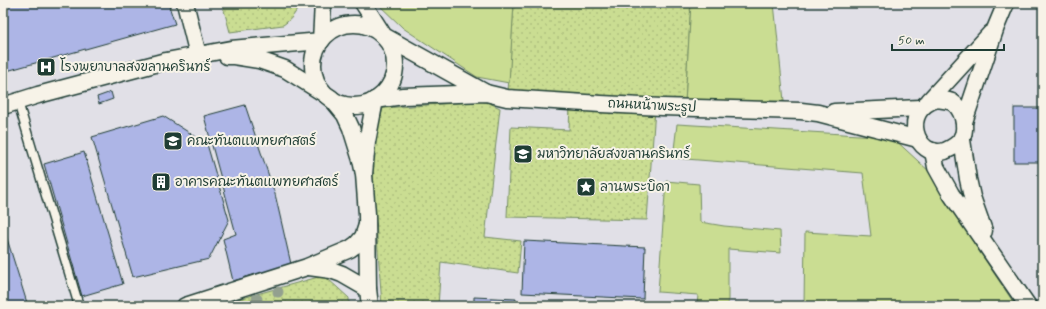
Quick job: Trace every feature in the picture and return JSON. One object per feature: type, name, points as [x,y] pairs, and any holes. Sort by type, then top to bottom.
[{"type":"street","points":[[185,3],[198,55]]},
{"type":"street","points":[[321,41],[323,3]]},
{"type":"street","points":[[198,55],[234,56],[258,60],[285,69],[341,104],[352,106],[364,105],[384,93],[391,82],[395,71],[395,58],[391,47],[363,3]]},
{"type":"street","points":[[996,27],[916,116],[915,124],[918,139],[925,147],[933,151],[942,152],[958,144],[996,27],[1006,3]]},
{"type":"street","points":[[364,174],[361,160],[345,115],[322,89],[316,78],[313,65],[315,52],[321,41],[329,32],[339,26],[363,24],[369,26],[384,36]]},
{"type":"street","name":"ถนนหน้าพระรูป","points":[[384,36],[486,93]]},
{"type":"street","points":[[10,104],[158,63],[231,49],[321,41]]},
{"type":"street","name":"ถนนหน้าพระรูป","points":[[374,100],[403,96],[486,93],[507,98],[601,104],[801,111],[818,113],[918,139]]},
{"type":"street","points":[[925,105],[937,99],[945,100],[952,102],[962,115],[962,147],[968,179],[972,197],[990,250]]},
{"type":"street","points":[[370,306],[365,230],[364,174],[367,142],[374,100]]},
{"type":"street","name":"ถนนหน้าพระรูป","points":[[818,113],[925,105]]},
{"type":"street","points":[[933,151],[936,167],[951,194],[1028,306]]},
{"type":"street","points":[[185,306],[307,267],[350,249],[357,244],[365,230]]},
{"type":"street","points":[[307,267],[331,270],[342,274],[368,289]]},
{"type":"lane","points":[[10,104],[79,306]]},
{"type":"shaded area","name":"มหาวิทยาลัยสงขลานครินทร์","points":[[3,3],[1043,3],[1043,306],[3,306]]},
{"type":"green space","points":[[222,3],[300,3],[293,16],[283,25],[230,32]]},
{"type":"green space","points":[[377,3],[514,3],[509,83],[477,77],[403,28]]},
{"type":"green space","points":[[514,3],[691,3],[685,103],[508,92]]},
{"type":"green space","points":[[691,3],[774,3],[784,101],[685,103]]},
{"type":"green space","points":[[485,101],[500,108],[485,237],[521,241],[518,273],[441,262],[438,306],[382,306],[371,153],[383,108]]},
{"type":"green space","points":[[570,105],[655,109],[647,220],[507,217],[511,127],[569,130]]},
{"type":"green space","points":[[677,124],[892,137],[931,173],[975,245],[1016,306],[804,306],[805,232],[871,236],[863,173],[673,158]]},
{"type":"green space","points":[[666,181],[699,184],[700,222],[724,226],[780,231],[781,253],[728,249],[728,306],[697,306],[698,295],[658,292]]},
{"type":"green space","points":[[322,276],[328,279],[349,298],[349,306],[243,306],[239,299]]},
{"type":"building","name":"โรงพยาบาลสงขลานครินทร์","points":[[3,3],[168,3],[175,24],[3,72]]},
{"type":"building","points":[[111,92],[113,99],[99,104],[97,97]]},
{"type":"building","points":[[245,105],[275,194],[291,264],[233,281],[223,239],[236,234],[204,116]]},
{"type":"building","points":[[1014,108],[1043,108],[1043,162],[1014,162]]},
{"type":"building","name":"อาคารคณะทันตแพทยศาสตร์","points":[[163,116],[207,144],[229,220],[209,259],[133,277],[92,137]]},
{"type":"building","points":[[84,152],[123,284],[82,296],[44,164]]},
{"type":"building","points":[[3,226],[28,306],[3,306]]},
{"type":"building","points":[[524,241],[645,247],[643,299],[522,293]]},
{"type":"building","points":[[474,297],[516,299],[515,306],[474,306]]},
{"type":"place","name":"โรงพยาบาลสงขลานครินทร์","points":[[46,67]]},
{"type":"place","name":"คณะทันตแพทยศาสตร์","points":[[173,141]]},
{"type":"place","name":"มหาวิทยาลัยสงขลานครินทร์","points":[[523,154]]},
{"type":"place","name":"อาคารคณะทันตแพทยศาสตร์","points":[[161,182]]},
{"type":"place","name":"ลานพระบิดา","points":[[586,187]]}]
